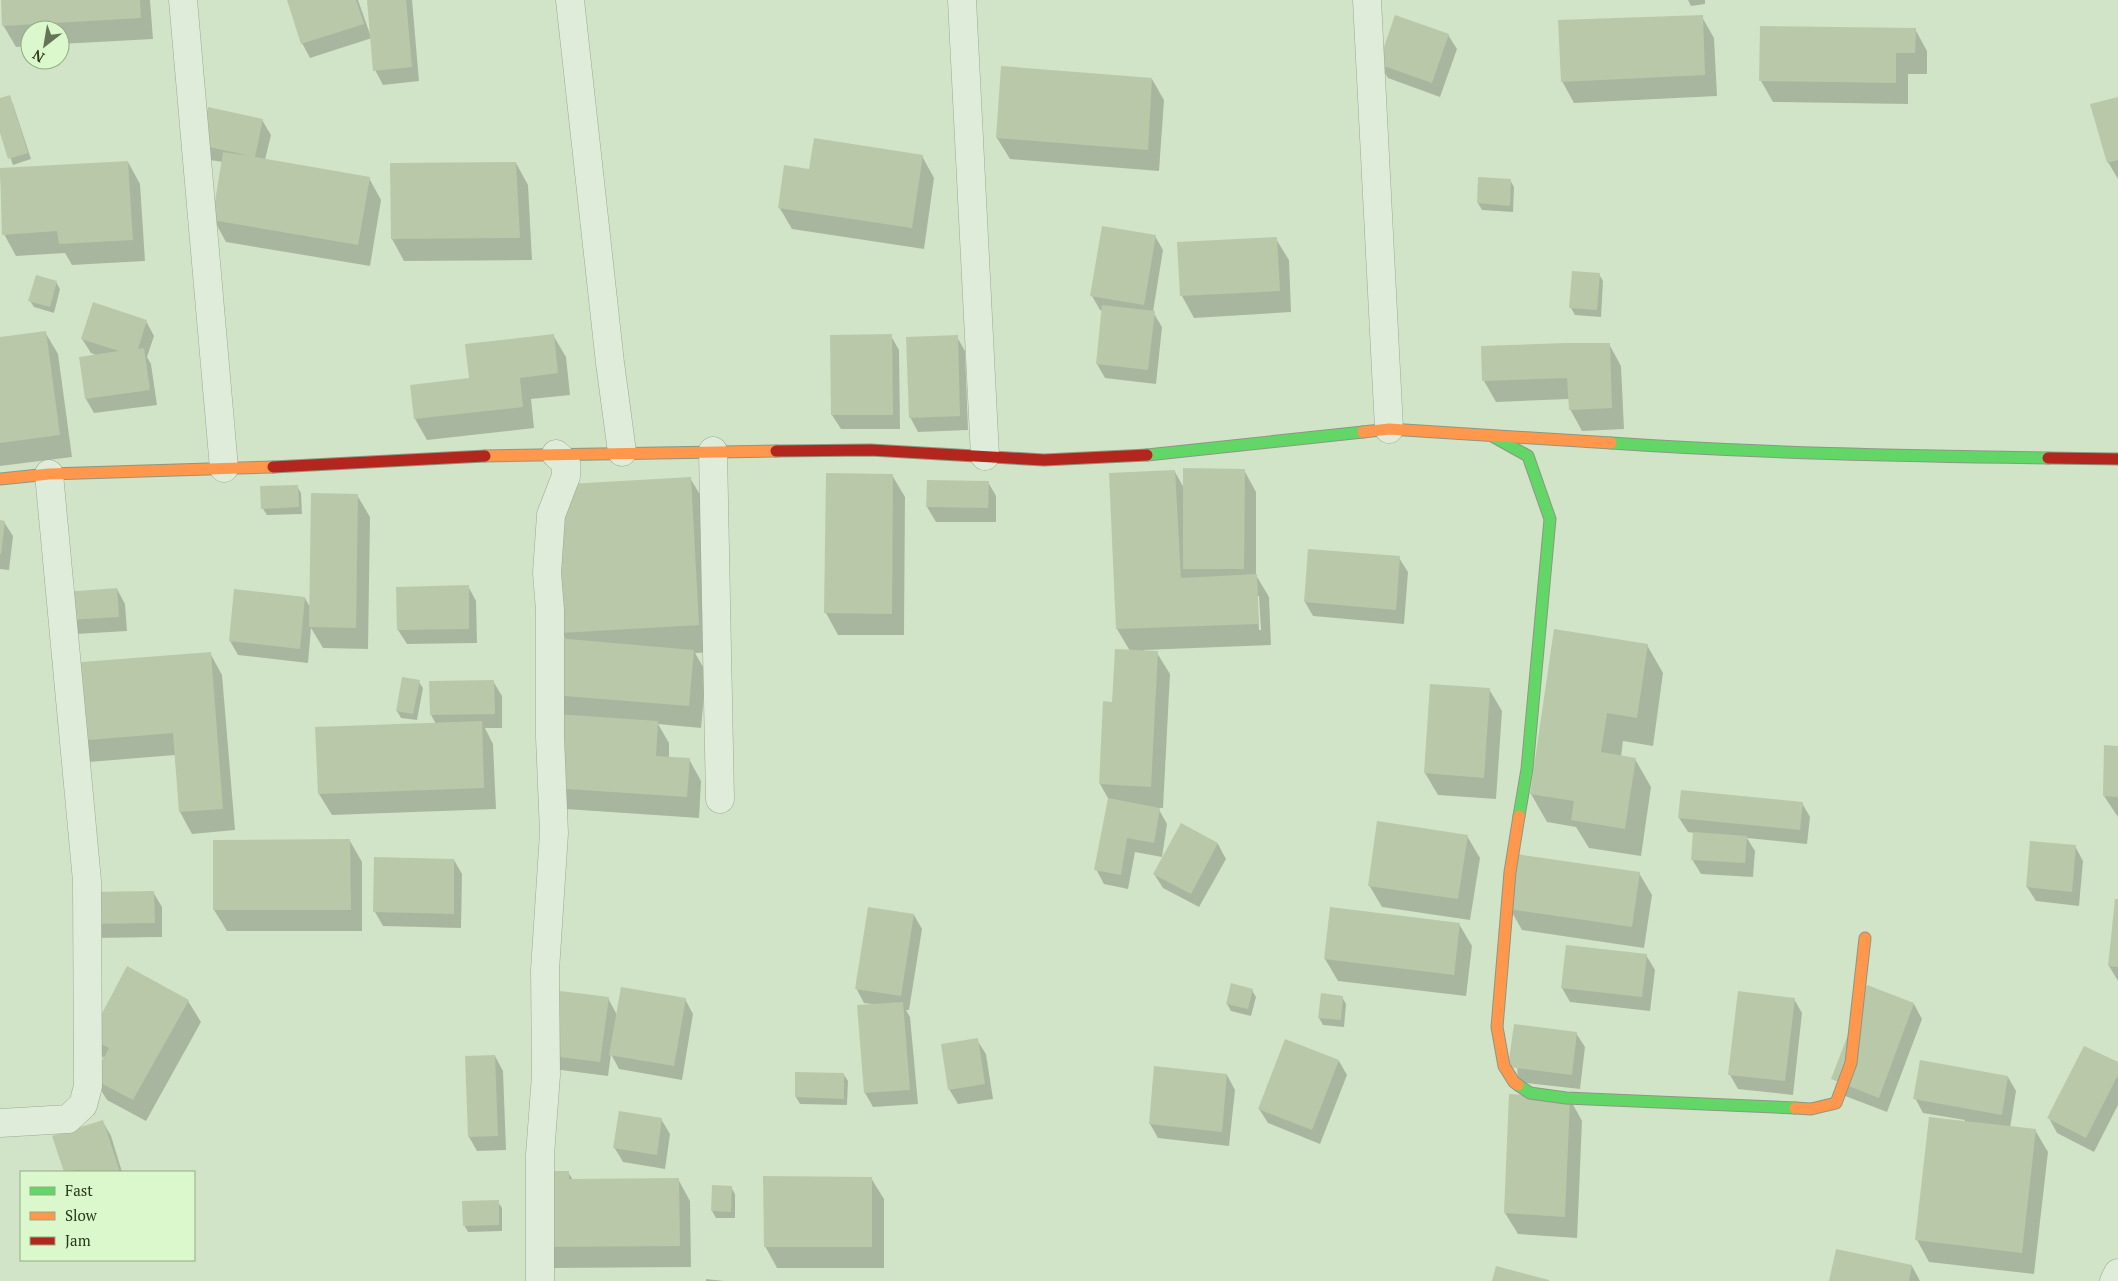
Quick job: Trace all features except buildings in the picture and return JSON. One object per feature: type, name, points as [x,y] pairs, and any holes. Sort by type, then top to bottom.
[{"type":"street","points":[[184,0],[224,468]]},
{"type":"street","points":[[570,0],[610,363],[622,452]]},
{"type":"street","points":[[962,0],[985,456]]},
{"type":"street","points":[[1367,0],[1389,429]]},
{"type":"street","points":[[0,479],[49,474],[622,452],[871,450],[1044,460],[1176,453],[1389,429],[1695,448],[1863,455],[2118,459]]},
{"type":"street","points":[[1488,434],[1528,456],[1550,519],[1527,768],[1510,872],[1497,1027],[1504,1066],[1514,1082],[1530,1093],[1566,1098],[1811,1109],[1836,1103],[1851,1063],[1865,938]]},
{"type":"street","points":[[713,451],[720,799]]},
{"type":"street","points":[[540,1281],[540,1155],[546,1075],[545,970],[554,833],[550,737],[550,610],[547,573],[551,515],[566,476],[566,463],[556,454]]},
{"type":"street","points":[[0,1123],[68,1119],[83,1105],[88,1086],[87,882],[49,474]]},
{"type":"street","points":[[2114,1281],[2118,1273]]},
{"type":"traffic: fast","points":[[1147,455],[1363,432]]},
{"type":"traffic: fast","points":[[1494,437],[1528,456],[1550,519],[1527,769],[1519,816]]},
{"type":"traffic: fast","points":[[1611,443],[1830,454],[2048,458]]},
{"type":"traffic: fast","points":[[1518,1085],[1530,1093],[1566,1098],[1795,1108]]},
{"type":"traffic: slow","points":[[1363,432],[1389,429],[1611,443]]},
{"type":"traffic: slow","points":[[485,456],[776,451]]},
{"type":"traffic: slow","points":[[0,479],[49,474],[273,467]]},
{"type":"traffic: slow","points":[[1518,1085],[1504,1066],[1497,1027],[1510,872],[1519,816]]},
{"type":"traffic: slow","points":[[1795,1108],[1811,1109],[1836,1103],[1851,1063],[1865,938]]},
{"type":"traffic: jam","points":[[776,451],[871,450],[1044,460],[1147,455]]},
{"type":"traffic: jam","points":[[273,467],[485,456]]},
{"type":"traffic: jam","points":[[2048,458],[2118,459]]}]
